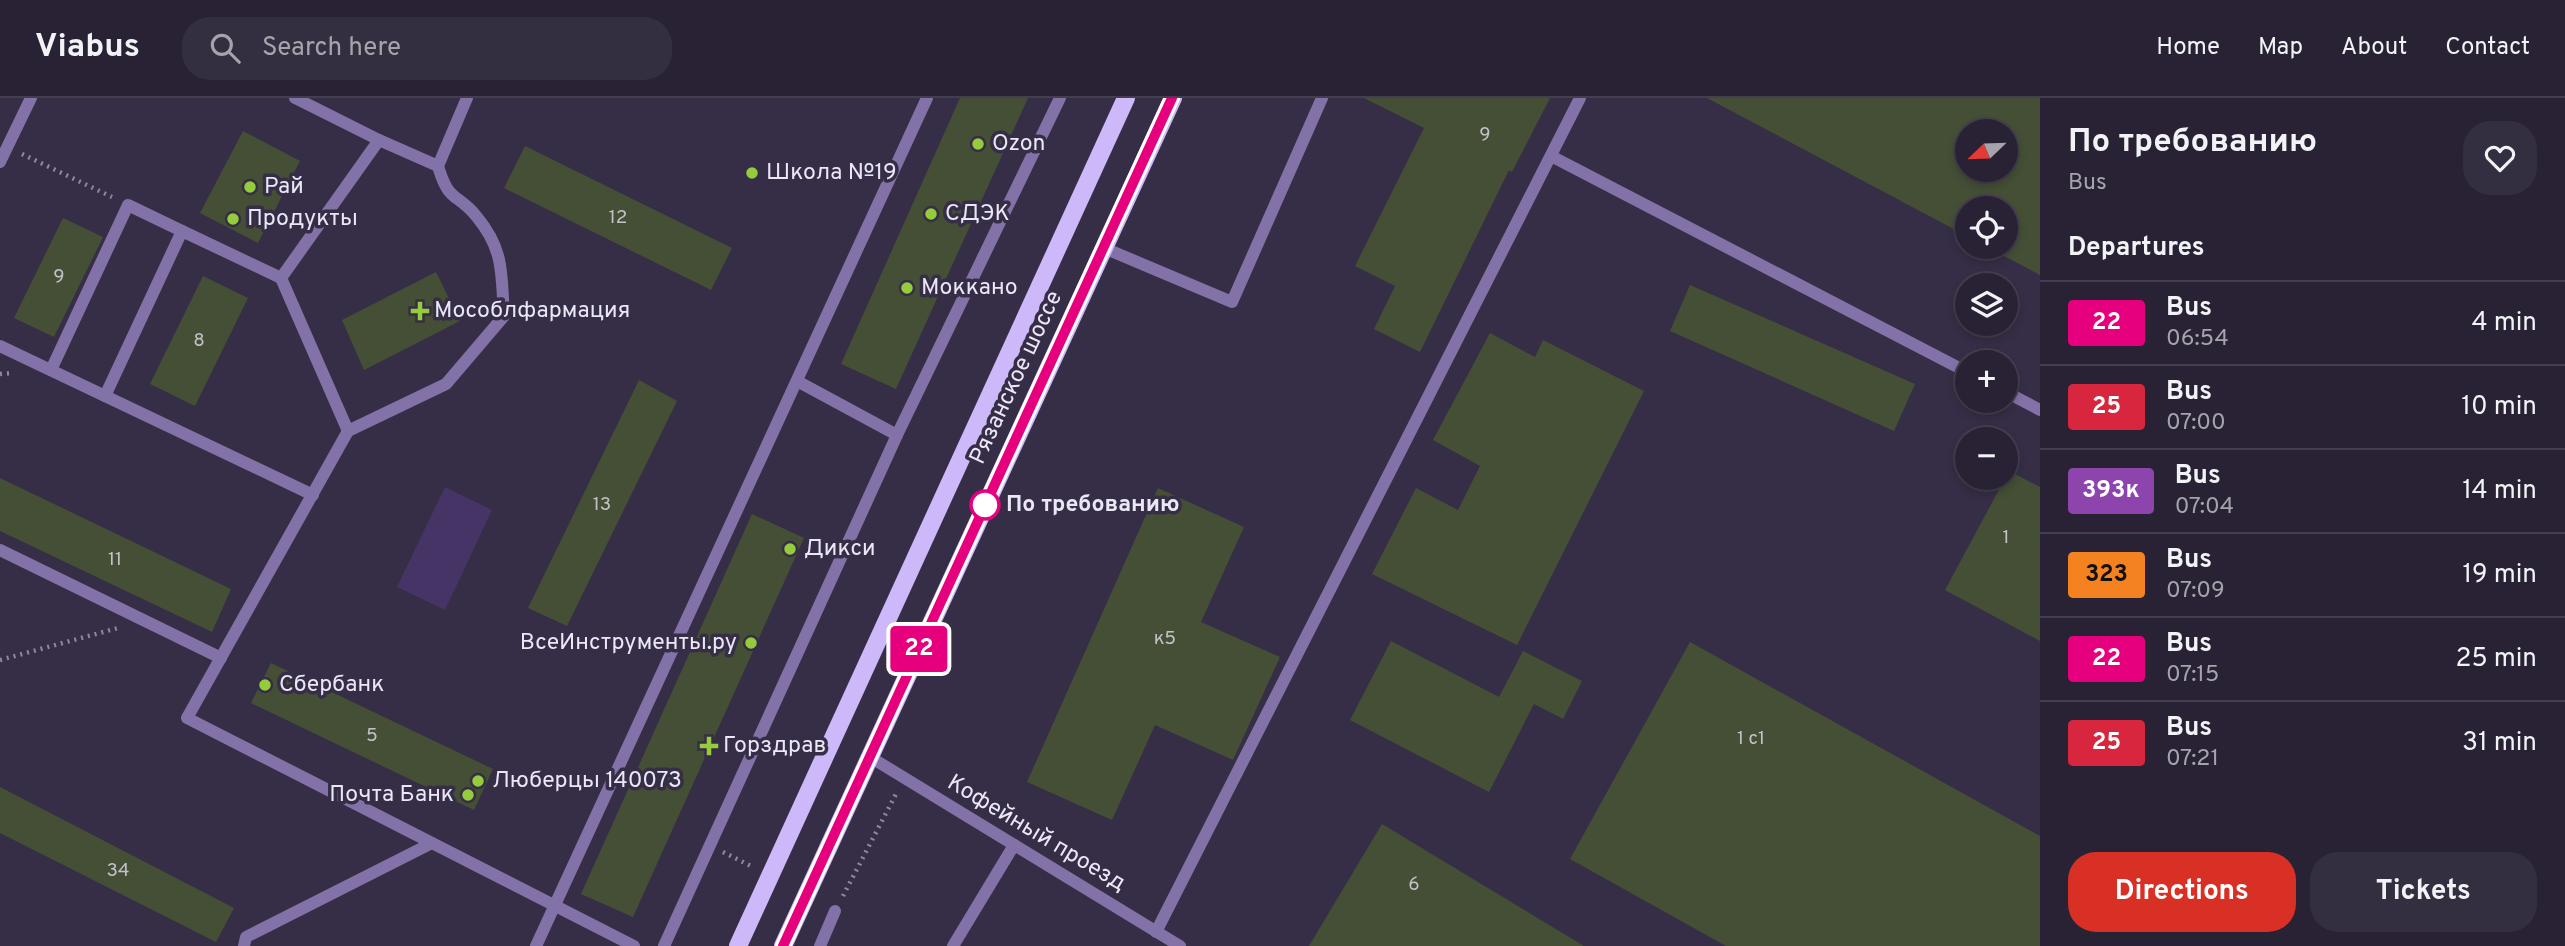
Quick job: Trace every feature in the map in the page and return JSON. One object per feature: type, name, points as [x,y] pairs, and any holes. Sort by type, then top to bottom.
[{"type":"main road","name":"Рязанское шоссе","points":[[738,946],[1126,98]]},
{"type":"main road","name":"Рязанское шоссе","points":[[783,946],[1172,98]]},
{"type":"lane","points":[[0,162],[31,98]]},
{"type":"lane","points":[[295,98],[438,166]]},
{"type":"lane","points":[[467,98],[438,166],[445,191],[476,216],[500,254],[504,316],[446,384],[348,432],[187,718],[634,946]]},
{"type":"lane","points":[[536,946],[927,98]]},
{"type":"lane","points":[[664,946],[897,435],[1060,98]]},
{"type":"lane","points":[[1104,248],[1231,302],[1322,98]]},
{"type":"lane","points":[[1156,932],[1580,98]]},
{"type":"lane","points":[[281,278],[379,140]]},
{"type":"lane","points":[[1551,156],[1955,366]]},
{"type":"lane","points":[[51,370],[128,205],[281,278],[348,432]]},
{"type":"lane","points":[[105,396],[182,231]]},
{"type":"lane","points":[[0,346],[313,495]]},
{"type":"lane","points":[[797,381],[897,435]]},
{"type":"lane","points":[[2018,398],[2040,410]]},
{"type":"lane","points":[[0,550],[222,658]]},
{"type":"lane","name":"Кофейный проезд","points":[[870,757],[1180,946]]},
{"type":"lane","points":[[244,946],[246,937],[432,843]]},
{"type":"lane","points":[[953,946],[1014,845]]},
{"type":"lane","points":[[820,946],[835,911]]},
{"type":"path","points":[[7,146],[128,205]]},
{"type":"path","points":[[0,660],[144,621]]},
{"type":"shaded area","points":[[445,487],[492,510],[445,610],[397,587]]},
{"type":"building","points":[[960,98],[1028,98],[896,389],[841,364]]},
{"type":"building","points":[[1364,98],[1550,98],[1512,172],[1509,170],[1420,352],[1374,329],[1395,286],[1355,266],[1424,128]]},
{"type":"building","points":[[1707,98],[2040,98],[2040,275],[2010,259],[2018,259],[2018,196],[1955,196],[1955,230]]},
{"type":"building","name":"Рай","points":[[243,131],[300,161],[258,243],[200,213]]},
{"type":"building","points":[[525,146],[732,248],[711,290],[504,188]]},
{"type":"building","points":[[63,218],[103,237],[54,337],[14,318]]},
{"type":"building","points":[[436,272],[460,321],[364,370],[342,320]]},
{"type":"building","points":[[203,276],[248,298],[195,406],[150,384]]},
{"type":"building","points":[[1690,285],[1915,384],[1894,431],[1670,331]]},
{"type":"building","points":[[1490,333],[1535,357],[1543,340],[1644,391],[1517,645],[1372,574],[1416,488],[1458,510],[1480,466],[1433,440]]},
{"type":"building","points":[[639,380],[677,401],[567,626],[528,608]]},
{"type":"building","points":[[2018,476],[2040,487],[2040,641],[1945,590],[1999,490],[2018,490]]},
{"type":"building","points":[[0,478],[231,589],[212,632],[0,531]]},
{"type":"building","points":[[1158,488],[1244,527],[1201,622],[1280,657],[1233,760],[1155,725],[1112,820],[1027,782]]},
{"type":"building","points":[[752,514],[804,538],[633,917],[581,894]]},
{"type":"building","points":[[1391,641],[1499,697],[1523,651],[1582,681],[1563,719],[1534,704],[1489,792],[1350,720]]},
{"type":"building","points":[[1690,642],[2040,836],[2040,946],[1726,946],[1570,859]]},
{"type":"building","points":[[271,663],[493,769],[474,810],[251,703]]},
{"type":"building","points":[[0,787],[234,908],[216,942],[0,833]]},
{"type":"building","points":[[1382,824],[1584,946],[1309,946]]},
{"type":"bus line","name":"22","points":[[783,946],[1172,98]]},
{"type":"place","name":"Ozon","points":[[978,144]]},
{"type":"place","name":"Школа №19","points":[[752,173]]},
{"type":"place","name":"Рай","points":[[250,187]]},
{"type":"place","name":"СДЭК","points":[[931,214]]},
{"type":"place","name":"Продукты","points":[[233,219]]},
{"type":"place","name":"Моккано","points":[[907,288]]},
{"type":"place","name":"Мособлфармация","points":[[420,311]]},
{"type":"place","name":"По требованию","points":[[985,505]]},
{"type":"place","name":"Дикси","points":[[790,549]]},
{"type":"place","name":"ВсеИнструменты.ру","points":[[751,643]]},
{"type":"place","name":"Сбербанк","points":[[265,685]]},
{"type":"place","name":"Горздрав","points":[[709,746]]},
{"type":"place","name":"Люберцы 140073","points":[[478,781]]},
{"type":"place","name":"Почта Банк","points":[[468,795]]}]
